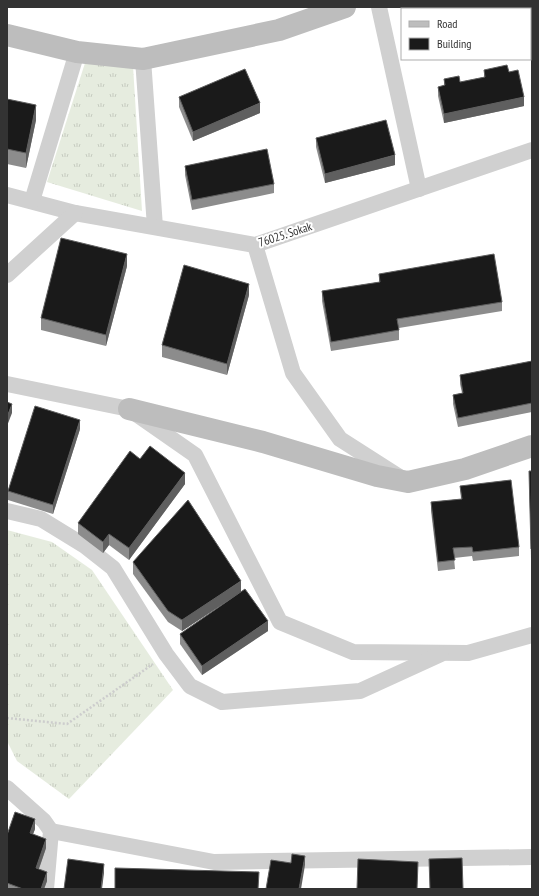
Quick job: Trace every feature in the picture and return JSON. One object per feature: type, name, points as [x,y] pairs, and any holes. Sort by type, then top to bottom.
[{"type":"street","points":[[7,35],[77,52],[143,59],[279,30],[345,7]]},
{"type":"street","points":[[379,7],[419,189]]},
{"type":"street","points":[[32,201],[77,52]]},
{"type":"street","points":[[143,59],[155,227]]},
{"type":"street","name":"76025. Sokak","points":[[7,195],[75,213],[255,245],[531,152]]},
{"type":"street","points":[[7,274],[75,213]]},
{"type":"street","points":[[255,245],[293,373],[340,440],[408,482]]},
{"type":"street","points":[[7,384],[130,409],[263,442],[377,476],[408,482],[465,468],[532,446]]},
{"type":"street","points":[[130,409],[195,455],[280,622],[354,652],[468,652],[532,635]]},
{"type":"street","points":[[7,511],[41,519],[85,546],[113,568],[166,654],[190,686],[222,702],[360,691],[445,653]]},
{"type":"street","points":[[7,788],[44,821],[51,831],[46,889]]},
{"type":"street","points":[[51,831],[214,862],[532,857]]},
{"type":"path","points":[[7,718],[67,724],[166,654]]},
{"type":"green space","points":[[85,63],[133,66],[142,211],[47,182]]},
{"type":"green space","points":[[7,530],[52,542],[92,570],[173,690],[69,799],[17,761],[7,741]]},
{"type":"building","points":[[423,7],[483,7],[481,8]]},
{"type":"building","points":[[507,65],[509,72],[518,70],[524,97],[444,114],[438,87],[445,85],[444,79],[459,76],[460,82],[485,77],[484,70]]},
{"type":"building","points":[[245,69],[260,103],[193,132],[179,97]]},
{"type":"building","points":[[7,99],[36,105],[26,153],[7,149]]},
{"type":"building","points":[[386,120],[395,155],[325,174],[316,138]]},
{"type":"building","points":[[267,149],[274,184],[192,200],[185,166]]},
{"type":"building","points":[[61,238],[127,254],[106,335],[41,318]]},
{"type":"building","points":[[494,254],[502,302],[397,319],[399,330],[331,342],[322,291],[380,282],[379,274]]},
{"type":"building","points":[[184,265],[249,284],[227,364],[162,345]]},
{"type":"building","points":[[532,361],[532,403],[458,418],[453,395],[463,393],[460,375]]},
{"type":"building","points":[[7,402],[12,404],[7,417]]},
{"type":"building","points":[[35,406],[80,420],[53,505],[8,491]]},
{"type":"building","points":[[150,446],[185,473],[129,548],[109,534],[103,542],[78,523],[130,451],[140,459]]},
{"type":"building","points":[[529,471],[532,471],[532,549],[531,549]]},
{"type":"building","points":[[511,480],[519,547],[473,552],[472,547],[453,548],[455,560],[438,562],[431,502],[462,499],[460,486]]},
{"type":"building","points":[[188,500],[241,581],[182,620],[168,611],[133,562]]},
{"type":"building","points":[[245,589],[268,621],[202,666],[180,634]]},
{"type":"building","points":[[15,812],[35,819],[30,833],[46,839],[36,868],[47,872],[41,889],[23,889],[7,883],[7,835]]},
{"type":"building","points":[[292,854],[305,856],[299,889],[266,889],[271,860],[291,863]]},
{"type":"building","points":[[462,858],[463,889],[430,889],[429,859]]},
{"type":"building","points":[[68,859],[104,864],[101,889],[64,889]]},
{"type":"building","points":[[358,859],[418,862],[417,889],[357,889]]},
{"type":"building","points":[[115,868],[259,872],[258,889],[115,889]]}]
